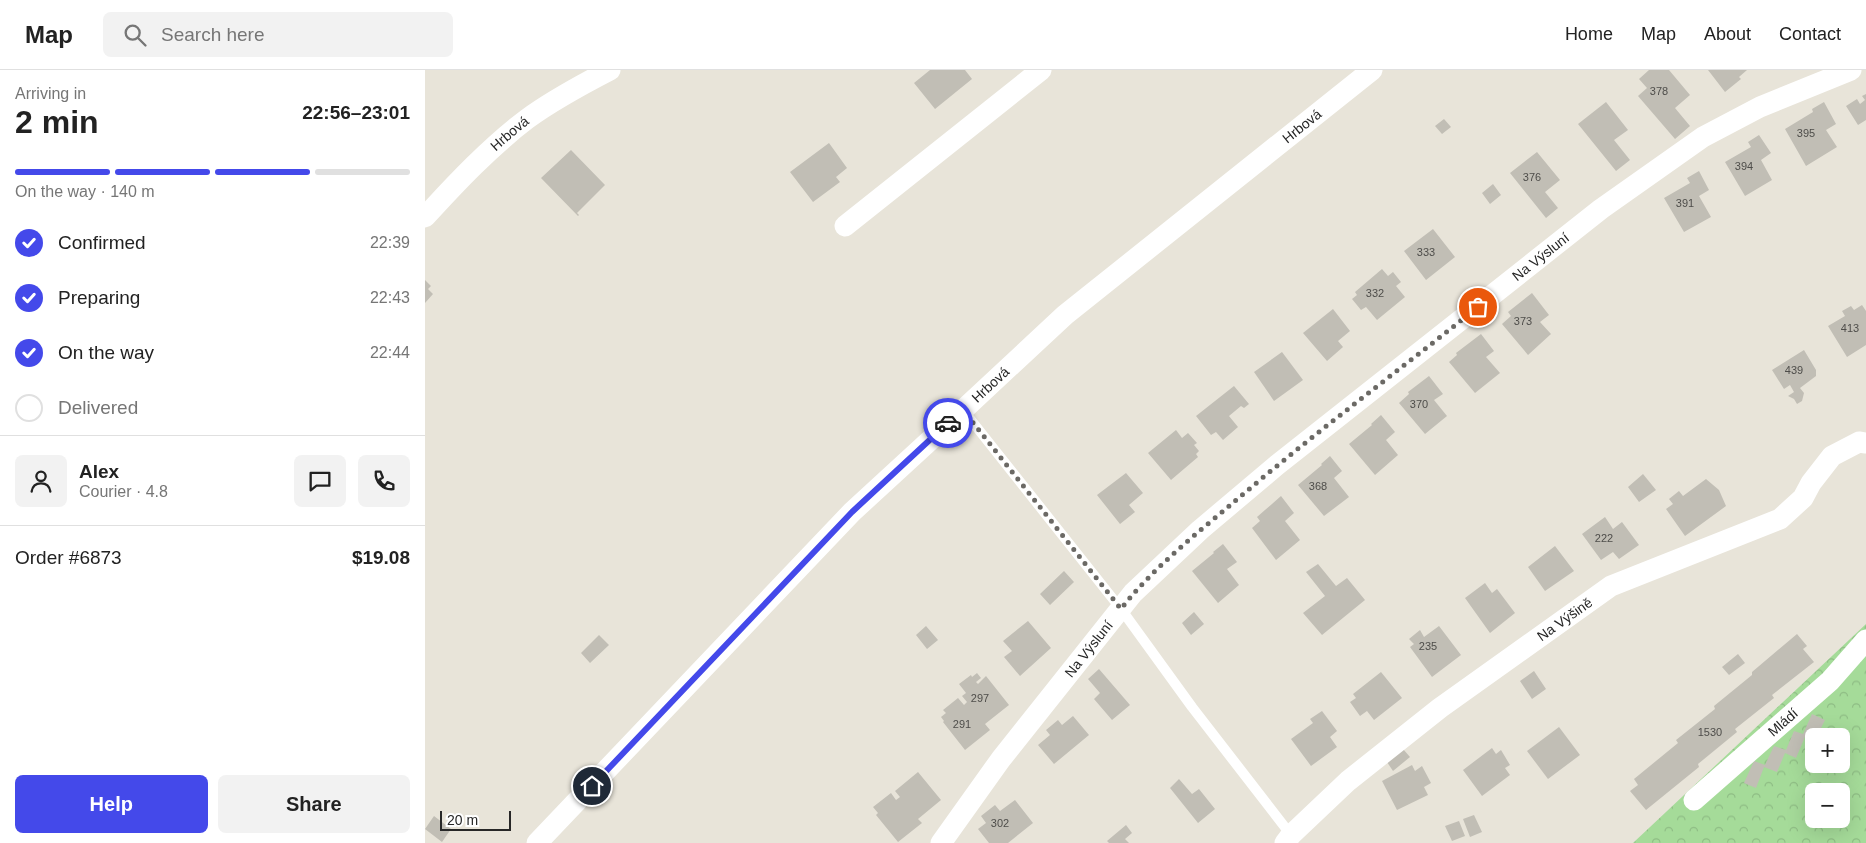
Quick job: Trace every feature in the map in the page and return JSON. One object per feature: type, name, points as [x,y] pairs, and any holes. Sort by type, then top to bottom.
[{"type":"street","name":"Hrbová","points":[[425,217],[447,192],[499,142],[527,119],[577,87],[610,70]]},
{"type":"street","points":[[845,226],[1041,70]]},
{"type":"street","name":"Hrbová","points":[[537,843],[852,512],[1065,315],[1372,70]]},
{"type":"street","name":"Na Výsluní","points":[[941,843],[1001,759],[1133,593],[1200,530],[1277,465],[1601,209],[1703,137],[1760,107],[1851,70]]},
{"type":"street","name":"Na Výšině","points":[[1288,839],[1348,781],[1440,708],[1611,586],[1780,519],[1803,498],[1811,483],[1832,456],[1859,442],[1866,443]]},
{"type":"street","name":"Mládí","points":[[1694,800],[1830,681],[1866,640]]},
{"type":"lane","points":[[963,410],[1121,609],[1288,839]]},
{"type":"green space","points":[[1866,624],[1866,843],[1633,843]]},
{"type":"building","points":[[930,70],[965,70],[972,79],[935,109],[914,83]]},
{"type":"building","points":[[1649,70],[1669,70],[1690,95],[1675,108],[1690,126],[1675,139],[1638,96],[1647,88],[1639,79]]},
{"type":"building","points":[[1708,70],[1747,70],[1739,77],[1741,79],[1725,92]]},
{"type":"building","points":[[1866,94],[1866,120],[1858,125],[1846,106],[1857,99],[1860,104],[1865,100],[1862,96]]},
{"type":"building","points":[[1606,102],[1628,130],[1614,140],[1630,160],[1616,171],[1578,124]]},
{"type":"building","points":[[1824,102],[1836,124],[1826,130],[1837,147],[1806,166],[1785,129],[1813,112],[1812,109]]},
{"type":"building","points":[[1444,119],[1451,127],[1442,134],[1435,126]]},
{"type":"building","points":[[1759,135],[1771,153],[1761,160],[1772,180],[1745,196],[1725,162],[1751,147],[1748,142]]},
{"type":"building","points":[[829,143],[847,168],[836,177],[840,182],[813,202],[790,172]]},
{"type":"building","points":[[571,150],[605,185],[577,213],[578,216],[541,178]]},
{"type":"building","points":[[1537,152],[1560,180],[1545,192],[1558,208],[1546,218],[1510,173]]},
{"type":"building","points":[[1699,171],[1709,190],[1699,196],[1711,217],[1684,232],[1664,198],[1690,183],[1687,178]]},
{"type":"building","points":[[1493,184],[1501,195],[1490,204],[1482,193]]},
{"type":"building","points":[[1433,229],[1455,257],[1426,280],[1404,251]]},
{"type":"building","points":[[1382,269],[1388,276],[1393,272],[1401,282],[1396,286],[1405,297],[1377,320],[1366,307],[1361,310],[1352,299],[1357,295],[1355,292]]},
{"type":"building","points":[[425,280],[431,286],[428,289],[433,294],[425,303]]},
{"type":"building","points":[[1532,293],[1549,315],[1540,322],[1551,334],[1528,355],[1502,324],[1511,316],[1508,312]]},
{"type":"building","points":[[1862,305],[1866,311],[1866,345],[1847,357],[1828,326],[1845,316],[1842,311],[1851,306],[1854,310]]},
{"type":"building","points":[[1333,309],[1350,331],[1338,341],[1343,347],[1327,361],[1303,333]]},
{"type":"building","points":[[1481,334],[1494,351],[1486,357],[1500,373],[1475,393],[1449,362],[1457,355],[1456,353]]},
{"type":"building","points":[[1804,350],[1816,370],[1816,376],[1800,388],[1804,393],[1802,401],[1797,404],[1794,399],[1788,396],[1794,392],[1790,385],[1784,389],[1772,370]]},
{"type":"building","points":[[1282,352],[1303,380],[1274,401],[1254,372]]},
{"type":"building","points":[[1429,376],[1443,394],[1434,400],[1447,416],[1425,434],[1399,403],[1409,394],[1408,392]]},
{"type":"building","points":[[1234,386],[1249,404],[1244,408],[1241,406],[1229,416],[1238,427],[1223,440],[1216,432],[1211,435],[1196,416]]},
{"type":"building","points":[[1381,415],[1395,432],[1386,440],[1398,455],[1375,475],[1349,444]]},
{"type":"building","points":[[1176,430],[1182,438],[1188,433],[1197,443],[1194,445],[1199,451],[1196,454],[1198,457],[1171,480],[1148,453]]},
{"type":"building","points":[[1330,456],[1342,471],[1334,478],[1349,497],[1324,516],[1298,485]]},
{"type":"building","points":[[1126,473],[1143,493],[1129,505],[1135,512],[1120,524],[1097,495]]},
{"type":"building","points":[[1643,474],[1656,490],[1639,502],[1628,487]]},
{"type":"building","points":[[1706,479],[1719,490],[1726,506],[1685,536],[1666,509],[1673,504],[1669,499],[1679,491],[1683,496]]},
{"type":"building","points":[[1281,496],[1294,513],[1285,521],[1300,540],[1276,560],[1252,528],[1260,521],[1257,517]]},
{"type":"building","points":[[1605,517],[1613,529],[1622,522],[1639,545],[1619,559],[1613,552],[1601,560],[1582,534]]},
{"type":"building","points":[[1223,544],[1237,562],[1227,569],[1239,585],[1218,603],[1192,571]]},
{"type":"building","points":[[1555,546],[1574,571],[1545,591],[1528,567]]},
{"type":"building","points":[[1318,564],[1336,586],[1347,578],[1365,600],[1322,635],[1303,613],[1325,596],[1306,572]]},
{"type":"building","points":[[1064,571],[1074,582],[1050,605],[1040,594]]},
{"type":"building","points":[[1485,583],[1492,593],[1497,589],[1515,613],[1490,633],[1465,598]]},
{"type":"building","points":[[1194,612],[1204,624],[1191,635],[1182,623]]},
{"type":"building","points":[[1028,621],[1051,648],[1020,676],[1004,657],[1012,651],[1003,641]]},
{"type":"building","points":[[926,626],[938,640],[927,649],[916,635]]},
{"type":"building","points":[[1439,626],[1461,655],[1432,677],[1410,647],[1414,644],[1409,639],[1420,630],[1424,637]]},
{"type":"building","points":[[1797,634],[1807,646],[1803,649],[1814,662],[1772,695],[1774,698],[1735,729],[1737,732],[1698,764],[1699,767],[1646,810],[1630,791],[1638,785],[1634,779],[1678,743],[1676,740],[1715,709],[1714,706]]},
{"type":"building","points":[[599,635],[609,645],[590,663],[581,653]]},
{"type":"building","points":[[1738,654],[1745,663],[1729,675],[1722,667]]},
{"type":"building","points":[[1099,669],[1130,705],[1112,720],[1094,699],[1100,693],[1088,679]]},
{"type":"building","points":[[1534,671],[1546,689],[1532,699],[1520,681]]},
{"type":"building","points":[[1381,672],[1402,698],[1374,720],[1367,711],[1360,716],[1350,702],[1356,698],[1353,694]]},
{"type":"building","points":[[977,673],[981,678],[976,682],[978,684],[986,676],[1009,705],[985,724],[990,730],[965,750],[941,717],[946,713],[943,710],[958,698],[964,705],[967,702],[962,696],[966,693],[959,684]]},
{"type":"building","points":[[1322,711],[1337,731],[1330,737],[1337,747],[1311,766],[1291,739],[1313,723],[1310,719]]},
{"type":"building","points":[[1812,714],[1825,720],[1821,728],[1806,728]]},
{"type":"building","points":[[1073,716],[1089,735],[1054,764],[1038,745],[1050,735],[1046,730],[1058,720],[1062,725]]},
{"type":"building","points":[[1559,727],[1580,755],[1548,779],[1527,751]]},
{"type":"building","points":[[1805,730],[1805,737],[1796,758],[1785,753],[1777,772],[1764,767],[1756,788],[1744,783],[1754,761],[1765,765],[1774,746],[1786,750],[1794,731],[1803,734]]},
{"type":"building","points":[[1492,748],[1496,754],[1501,750],[1510,765],[1505,768],[1510,775],[1482,796],[1463,770]]},
{"type":"building","points":[[1403,749],[1410,757],[1393,771],[1387,762]]},
{"type":"building","points":[[1412,765],[1415,771],[1422,766],[1431,783],[1424,787],[1428,795],[1397,810],[1382,781]]},
{"type":"building","points":[[918,772],[941,800],[918,819],[922,823],[898,842],[876,815],[878,813],[873,807],[891,793],[896,800],[900,797],[895,791]]},
{"type":"building","points":[[1179,779],[1192,794],[1199,789],[1215,809],[1198,823],[1170,788]]},
{"type":"building","points":[[1015,800],[1033,823],[1008,843],[989,843],[978,829],[986,823],[981,816],[995,805],[1000,811]]},
{"type":"building","points":[[1474,815],[1482,832],[1470,837],[1463,819]]},
{"type":"building","points":[[434,816],[451,829],[442,842],[425,829]]},
{"type":"building","points":[[1459,821],[1465,836],[1452,841],[1445,826]]},
{"type":"building","points":[[1126,825],[1132,833],[1125,839],[1129,843],[1109,843],[1107,841]]},
{"type":"way so far","points":[[948,423],[963,410],[1121,609],[1133,593],[1200,530],[1277,465],[1478,307]]},
{"type":"route","points":[[592,786],[852,512],[948,423]]}]
